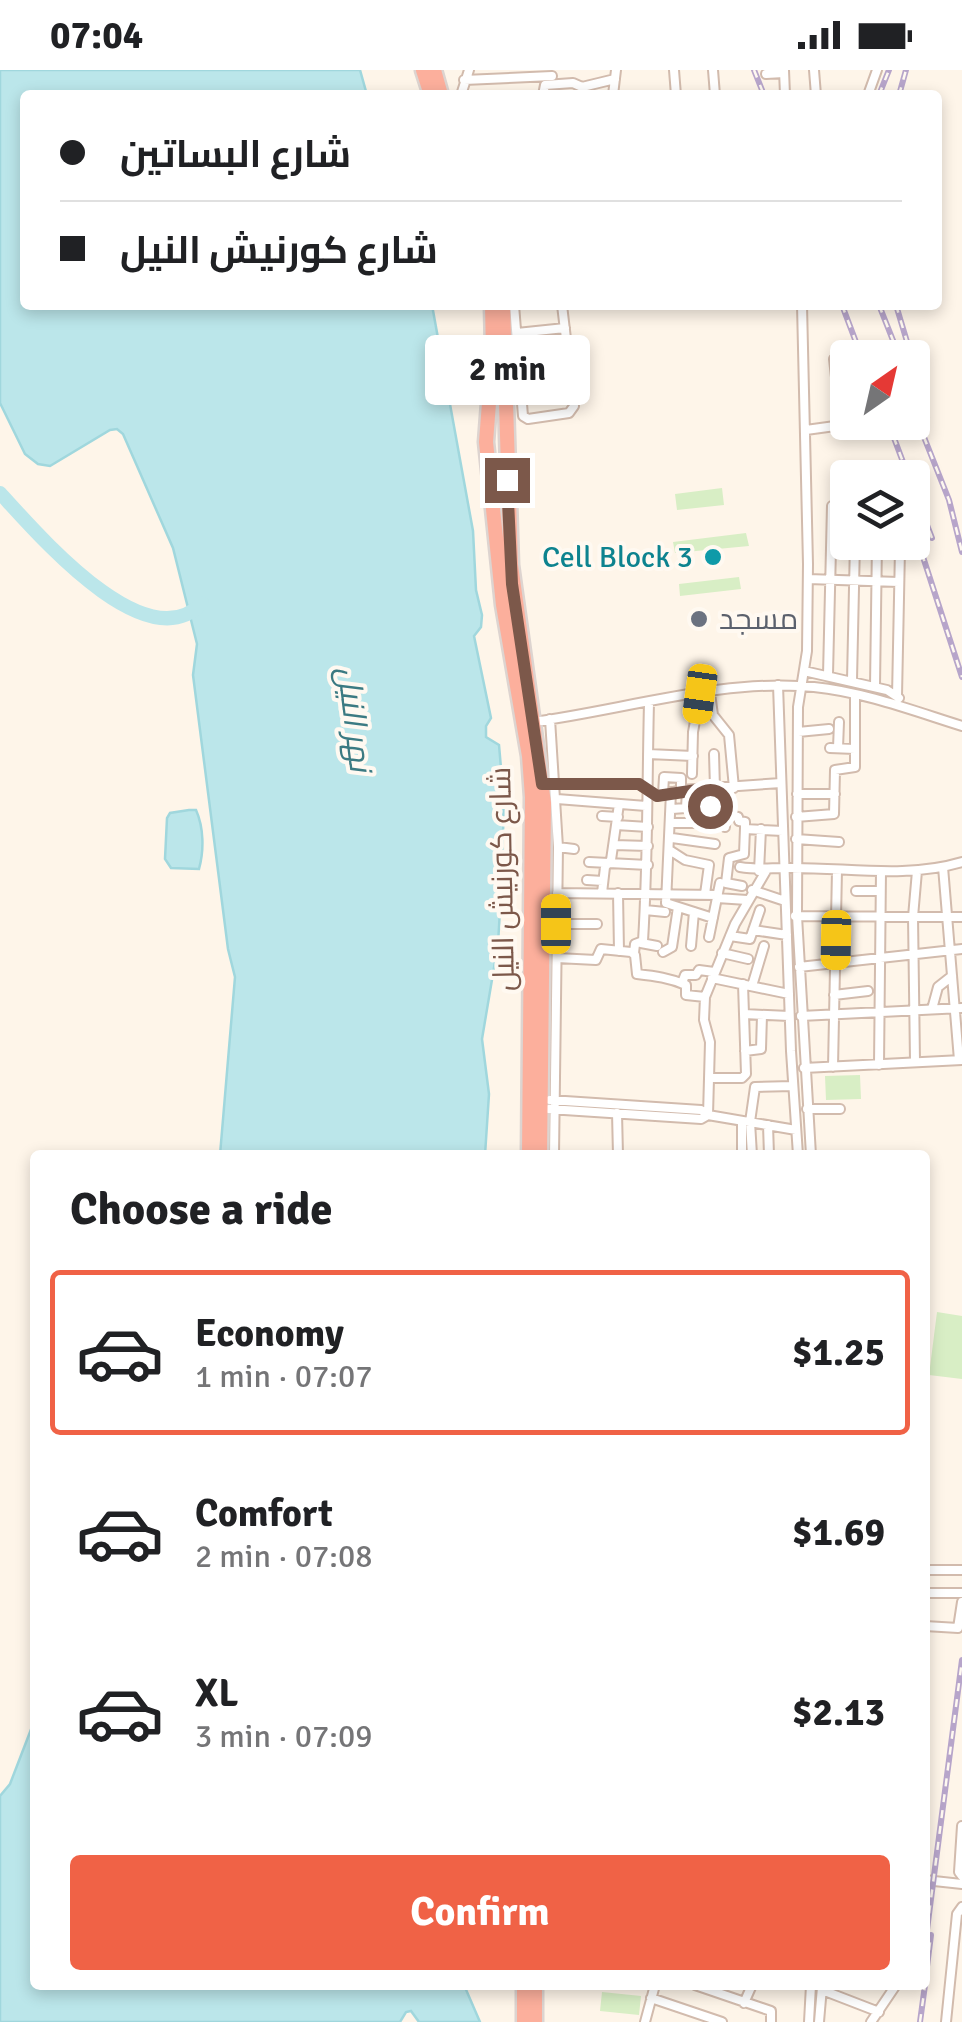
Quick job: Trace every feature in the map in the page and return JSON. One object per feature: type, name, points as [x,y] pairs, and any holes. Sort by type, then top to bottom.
[{"type":"highway","name":"شارع كورنيش النيل","points":[[492,310],[486,451],[503,605],[536,721],[529,1150]]},
{"type":"highway","name":"شارع كورنيش النيل","points":[[504,310],[512,584],[549,784],[547,1104],[541,1150]]},
{"type":"highway","points":[[486,421],[506,434],[486,451]]},
{"type":"highway","points":[[524,1990],[524,2022]]},
{"type":"highway","points":[[535,1990],[536,2022]]},
{"type":"street","points":[[766,74],[784,72]]},
{"type":"street","points":[[466,73],[552,76]]},
{"type":"street","points":[[544,90],[545,86],[574,83],[578,90],[616,74]]},
{"type":"street","points":[[515,310],[524,416]]},
{"type":"street","points":[[506,434],[524,416],[572,410],[562,310]]},
{"type":"street","points":[[802,310],[808,580],[798,732],[796,916],[810,1150]]},
{"type":"street","points":[[517,333],[564,328]]},
{"type":"street","points":[[521,380],[569,373]]},
{"type":"street","points":[[806,430],[830,427]]},
{"type":"street","points":[[828,675],[831,560]]},
{"type":"street","points":[[852,680],[855,560]]},
{"type":"street","points":[[875,686],[877,560]]},
{"type":"street","points":[[900,560],[897,696],[903,708]]},
{"type":"street","points":[[808,580],[899,582]]},
{"type":"street","points":[[804,671],[875,686],[897,696]]},
{"type":"street","points":[[536,721],[778,685],[855,694],[962,726]]},
{"type":"street","points":[[778,685],[790,1051],[798,1150]]},
{"type":"street","points":[[692,774],[693,732],[705,694]]},
{"type":"street","points":[[705,694],[713,715],[730,739],[734,788]]},
{"type":"street","points":[[796,817],[834,816],[835,770],[855,768],[855,694]]},
{"type":"street","points":[[641,943],[648,865],[648,703]]},
{"type":"street","points":[[839,722],[834,748],[855,748]]},
{"type":"street","points":[[798,732],[829,729]]},
{"type":"street","points":[[648,754],[692,756]]},
{"type":"street","points":[[702,763],[714,758],[710,806],[726,810],[725,820]]},
{"type":"street","points":[[553,1150],[547,1104],[558,847],[557,799],[549,784],[639,784],[652,794],[781,783]]},
{"type":"street","points":[[667,897],[676,792]]},
{"type":"street","points":[[672,809],[686,808],[676,792]]},
{"type":"street","points":[[796,794],[835,794]]},
{"type":"street","points":[[557,799],[646,806]]},
{"type":"street","points":[[602,893],[620,804]]},
{"type":"street","points":[[602,816],[648,827]]},
{"type":"street","points":[[672,823],[695,823],[697,816],[745,822],[744,854],[729,858],[709,937]]},
{"type":"street","points":[[744,828],[783,831]]},
{"type":"street","points":[[708,1115],[710,1042],[704,1020],[710,974],[762,871],[760,829]]},
{"type":"street","points":[[672,838],[715,844]]},
{"type":"street","points":[[796,839],[839,842]]},
{"type":"street","points":[[602,847],[648,846]]},
{"type":"street","points":[[558,847],[574,849]]},
{"type":"street","points":[[671,850],[688,861],[708,864],[704,894]]},
{"type":"street","points":[[589,862],[648,865]]},
{"type":"street","points":[[740,867],[762,871],[880,871],[962,862]]},
{"type":"street","points":[[804,1068],[961,1060],[943,867]]},
{"type":"street","points":[[833,1067],[837,870]]},
{"type":"street","points":[[916,870],[916,1062]]},
{"type":"street","points":[[879,1066],[880,871]]},
{"type":"street","points":[[587,880],[603,882]]},
{"type":"street","points":[[706,882],[740,886],[736,898]]},
{"type":"street","points":[[752,890],[785,901]]},
{"type":"street","points":[[856,891],[880,891]]},
{"type":"street","points":[[557,893],[646,893],[667,897],[704,894],[747,900]]},
{"type":"street","points":[[618,893],[619,950]]},
{"type":"street","points":[[667,897],[678,907],[748,940],[760,910]]},
{"type":"street","points":[[678,907],[672,947],[635,944],[637,974],[682,983],[686,985],[686,995],[706,996]]},
{"type":"street","points":[[645,910],[665,912]]},
{"type":"street","points":[[606,912],[619,912]]},
{"type":"street","points":[[690,946],[694,912]]},
{"type":"street","points":[[786,916],[962,917]]},
{"type":"street","points":[[556,924],[597,924]]},
{"type":"street","points":[[753,930],[786,935]]},
{"type":"street","points":[[710,1078],[744,1077],[747,985],[764,946]]},
{"type":"street","points":[[556,958],[596,960],[600,949],[634,953]]},
{"type":"street","points":[[799,967],[962,949]]},
{"type":"street","points":[[715,958],[748,959]]},
{"type":"street","points":[[682,983],[684,975],[696,976],[698,970],[788,994]]},
{"type":"street","points":[[932,1009],[938,987],[956,977]]},
{"type":"street","points":[[665,978],[666,992]]},
{"type":"street","points":[[834,994],[868,991]]},
{"type":"street","points":[[801,1016],[958,1008]]},
{"type":"street","points":[[744,1014],[789,1016]]},
{"type":"street","points":[[745,1051],[762,1049],[762,1015]]},
{"type":"street","points":[[790,1051],[803,1051]]},
{"type":"street","points":[[743,1150],[756,1086],[793,1086]]},
{"type":"street","points":[[547,1104],[617,1114],[700,1119],[708,1115]]},
{"type":"street","points":[[547,1104],[701,1110],[708,1115],[796,1130]]},
{"type":"street","points":[[807,1109],[840,1109]]},
{"type":"street","points":[[617,1114],[618,1150]]},
{"type":"street","points":[[746,1121],[751,1150]]},
{"type":"street","points":[[768,1125],[769,1150]]},
{"type":"street","points":[[930,1570],[962,1570]]},
{"type":"street","points":[[930,1593],[962,1594]]},
{"type":"street","points":[[930,1626],[958,1628],[962,1602]]},
{"type":"street","points":[[962,1826],[962,1876]]},
{"type":"street","points":[[930,1881],[962,1884]]},
{"type":"street","points":[[946,2022],[957,1969],[957,1914],[962,1907]]},
{"type":"street","points":[[647,2021],[654,1990]]},
{"type":"street","points":[[715,1990],[772,2012],[771,2022]]},
{"type":"street","points":[[652,1998],[701,2019],[720,2021],[732,1990]]},
{"type":"street","points":[[747,2016],[751,1990]]},
{"type":"street","points":[[809,2022],[811,1990]]},
{"type":"street","points":[[819,2022],[822,1990]]},
{"type":"street","points":[[827,1990],[879,2012]]},
{"type":"street","points":[[871,2022],[893,1990]]},
{"type":"street","points":[[949,1996],[962,1998]]},
{"type":"street","points":[[757,2022],[764,2009]]},
{"type":"green space","points":[[722,488],[724,505],[677,510],[675,494]]},
{"type":"green space","points":[[746,533],[749,546],[675,553],[673,542]]},
{"type":"green space","points":[[739,577],[741,589],[680,596],[679,584]]},
{"type":"green space","points":[[860,1075],[861,1099],[826,1100],[825,1076]]},
{"type":"green space","points":[[937,1312],[962,1316],[962,1379],[930,1375]]},
{"type":"green space","points":[[602,1992],[641,1996],[639,2015],[600,2011]]},
{"type":"water","name":"نهر النيل","points":[[0,70],[360,70],[366,90],[20,90],[20,310],[433,310],[473,531],[476,590],[482,615],[481,627],[474,636],[491,718],[486,737],[499,745],[504,803],[498,944],[482,1039],[489,1094],[485,1150],[220,1150],[235,977],[228,949],[193,675],[197,644],[173,548],[123,434],[117,429],[110,430],[50,466],[38,464],[25,454],[0,403]]},
{"type":"water","points":[[196,810],[201,824],[199,869],[171,868],[165,859],[167,818],[170,813]]},
{"type":"water","points":[[30,1732],[30,1990],[466,1990],[480,2022],[419,2022],[411,2011],[400,2022],[0,2022],[0,1796],[10,1784]]},
{"type":"waterway","points":[[0,493],[65,561],[123,605],[152,616],[179,617],[202,603]]},
{"type":"railway","points":[[754,70],[762,90]]},
{"type":"railway","points":[[881,90],[889,70]]},
{"type":"railway","points":[[900,90],[906,70]]},
{"type":"railway","points":[[844,310],[855,340]]},
{"type":"railway","points":[[881,310],[893,340]]},
{"type":"railway","points":[[898,310],[906,340]]},
{"type":"railway","points":[[895,440],[902,460]]},
{"type":"railway","points":[[925,440],[949,500],[962,552]]},
{"type":"railway","points":[[930,533],[932,538]]},
{"type":"railway","points":[[924,560],[962,677]]},
{"type":"railway","points":[[930,1906],[962,1660]]},
{"type":"railway","points":[[930,1943],[931,1935]]},
{"type":"railway","points":[[920,2022],[924,1990]]},
{"type":"place","name":"Cell Block 3","points":[[713,557]]},
{"type":"place","name":"مسجد","points":[[699,619]]},
{"type":"route","points":[[507,480],[512,584],[542,784],[639,784],[657,796],[710,788],[710,806]]}]
